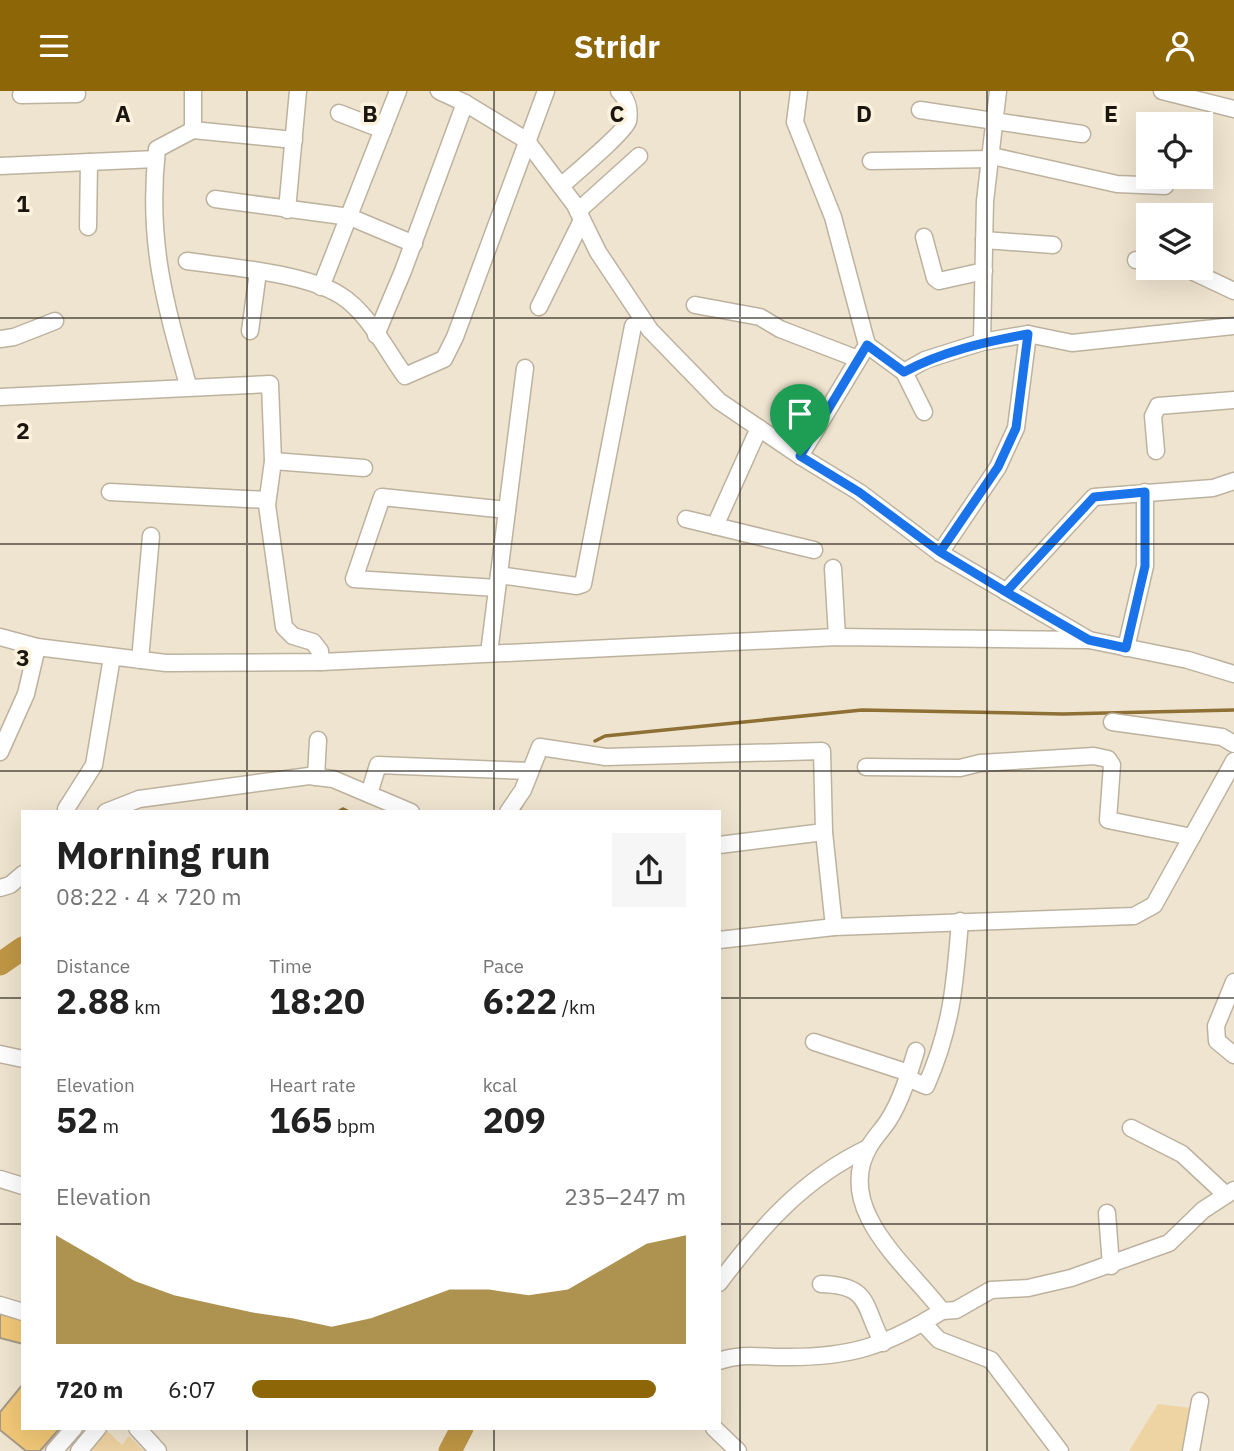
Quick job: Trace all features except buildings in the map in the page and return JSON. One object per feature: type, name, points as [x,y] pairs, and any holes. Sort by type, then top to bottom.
[{"type":"street","points":[[193,91],[193,130]]},
{"type":"street","points":[[287,210],[298,91]]},
{"type":"street","points":[[321,287],[351,217],[398,91]]},
{"type":"street","points":[[439,91],[461,98],[526,140],[580,215],[598,252],[650,330],[719,401],[859,492],[940,552],[1089,640]]},
{"type":"street","points":[[187,261],[258,272],[321,287],[341,296],[376,335],[405,376],[444,359],[546,91]]},
{"type":"street","points":[[561,186],[625,127],[628,107],[626,98],[620,91]]},
{"type":"street","points":[[799,91],[795,122],[833,217],[862,352],[800,456]]},
{"type":"street","points":[[982,342],[985,201],[998,91]]},
{"type":"street","points":[[1162,91],[1234,109]]},
{"type":"street","points":[[1233,91],[1234,98]]},
{"type":"street","points":[[21,95],[48,92],[77,94]]},
{"type":"street","points":[[376,335],[414,244],[461,98]]},
{"type":"street","points":[[920,110],[996,119],[1082,134]]},
{"type":"street","points":[[339,113],[383,130]]},
{"type":"street","points":[[188,385],[162,295],[153,239],[156,159],[159,146],[193,130],[293,140]]},
{"type":"street","points":[[539,307],[580,215],[639,156]]},
{"type":"street","points":[[872,161],[991,157],[1117,184],[1136,185]]},
{"type":"street","points":[[0,169],[156,159]]},
{"type":"street","points":[[88,226],[89,162]]},
{"type":"street","points":[[215,199],[351,217],[414,244]]},
{"type":"street","points":[[924,237],[935,278],[939,281],[984,271]]},
{"type":"street","points":[[984,240],[1054,244]]},
{"type":"street","points":[[250,331],[258,272]]},
{"type":"street","points":[[1211,280],[1234,291]]},
{"type":"street","points":[[695,305],[761,317],[780,329],[862,352],[904,372],[924,412]]},
{"type":"street","points":[[0,339],[14,337],[55,321]]},
{"type":"street","points":[[507,510],[382,497],[354,579],[498,581],[578,586],[583,584],[633,326]]},
{"type":"street","points":[[904,372],[925,361],[982,342],[1028,334],[1072,343],[1234,326]]},
{"type":"street","points":[[940,552],[998,467],[1016,428],[1028,334]]},
{"type":"street","points":[[489,653],[525,368]]},
{"type":"street","points":[[0,397],[188,385],[270,384],[273,461],[267,500],[284,627],[293,636],[313,642],[320,651],[321,662]]},
{"type":"street","points":[[1156,451],[1153,416],[1158,406],[1234,400]]},
{"type":"street","points":[[715,526],[759,428]]},
{"type":"street","points":[[273,461],[364,468]]},
{"type":"street","points":[[1006,592],[1094,497],[1213,488],[1234,481]]},
{"type":"street","points":[[110,492],[267,500]]},
{"type":"street","points":[[1126,648],[1145,566],[1145,492]]},
{"type":"street","points":[[686,519],[814,550]]},
{"type":"street","points":[[140,660],[151,536]]},
{"type":"street","points":[[833,568],[837,637]]},
{"type":"street","points":[[0,637],[37,647],[166,663],[321,662],[837,637],[1089,640],[1234,674]]},
{"type":"street","points":[[1,747],[26,694],[37,647]]},
{"type":"street","points":[[66,809],[94,765],[112,657]]},
{"type":"street","points":[[1112,722],[1222,737],[1234,744]]},
{"type":"street","points":[[316,777],[318,740]]},
{"type":"street","points":[[509,810],[523,790],[540,747],[606,757],[822,751],[824,832],[834,927]]},
{"type":"street","points":[[866,767],[960,768],[980,763],[1094,756],[1108,759],[1112,765],[1108,820],[1192,837]]},
{"type":"street","points":[[721,940],[834,927],[1134,916],[1154,905],[1234,761]]},
{"type":"street","points":[[369,794],[378,765],[530,771]]},
{"type":"street","points":[[112,810],[139,800],[316,777],[333,779],[406,810]]},
{"type":"street","points":[[721,845],[824,832]]},
{"type":"street","points":[[0,888],[10,885],[21,876]]},
{"type":"street","points":[[814,1042],[908,1076],[926,1086],[943,1046],[954,992],[960,921]]},
{"type":"street","points":[[1234,982],[1216,1026],[1217,1041],[1234,1055]]},
{"type":"street","points":[[916,1051],[890,1119],[868,1148],[858,1184],[862,1205],[875,1229],[942,1311]]},
{"type":"street","points":[[0,1053],[21,1058]]},
{"type":"street","points":[[721,1360],[737,1355],[784,1357],[850,1354],[883,1343],[942,1311],[956,1310],[991,1290],[1028,1288],[1111,1266],[1170,1243],[1203,1210],[1230,1193],[1182,1154],[1131,1128]]},
{"type":"street","points":[[721,1281],[789,1199],[842,1160],[868,1148]]},
{"type":"street","points":[[0,1179],[21,1185]]},
{"type":"street","points":[[1107,1213],[1111,1266]]},
{"type":"street","points":[[821,1283],[835,1284],[861,1295],[870,1307],[875,1329],[883,1343]]},
{"type":"street","points":[[0,1305],[21,1311]]},
{"type":"street","points":[[923,1322],[939,1340],[991,1360],[1060,1451]]},
{"type":"street","points":[[1191,1451],[1200,1401]]},
{"type":"street","points":[[54,1451],[72,1430]]},
{"type":"street","points":[[79,1451],[96,1430]]},
{"type":"street","points":[[139,1430],[158,1451]]},
{"type":"street","points":[[716,1430],[738,1451]]},
{"type":"shaded area","points":[[1158,1404],[1199,1409],[1197,1451],[1129,1451]]},
{"type":"shaded area","points":[[106,1430],[122,1445],[129,1436],[144,1451],[89,1451]]},
{"type":"waterway","points":[[595,741],[605,736],[862,710],[1063,714],[1234,710]]},
{"type":"waterway","points":[[519,810],[523,803]]},
{"type":"waterway","points":[[341,810],[345,810]]},
{"type":"waterway","points":[[0,964],[21,949]]},
{"type":"waterway","points":[[450,1451],[461,1430]]},
{"type":"route","points":[[800,456],[859,492],[940,552],[1006,592],[1089,640],[1126,648],[1145,566],[1145,492],[1094,497],[1006,592],[940,552],[998,467],[1016,428],[1028,334],[982,342],[925,361],[904,372],[867,345],[800,456]]}]
